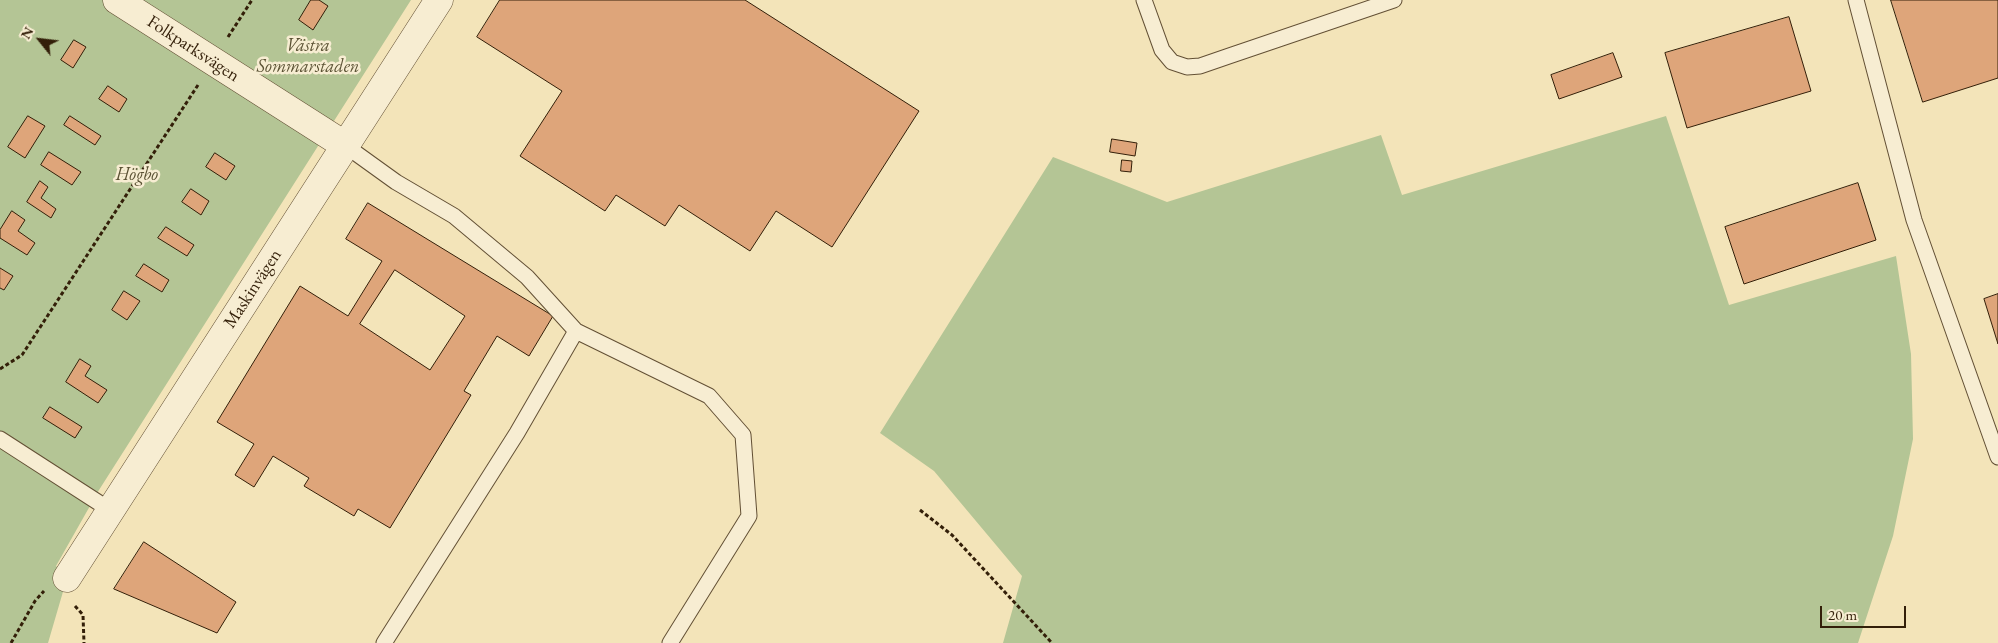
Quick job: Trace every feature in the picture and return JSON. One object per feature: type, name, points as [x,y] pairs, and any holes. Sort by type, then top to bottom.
[{"type":"street","name":"Folkparksvägen","points":[[117,0],[346,146]]},
{"type":"street","name":"Maskinvägen","points":[[67,578],[439,0]]},
{"type":"lane","points":[[1144,0],[1162,50],[1172,62],[1187,67],[1200,66],[1394,0]]},
{"type":"lane","points":[[1856,0],[1914,220],[1998,456]]},
{"type":"lane","points":[[346,146],[396,182],[454,216],[526,277],[576,331],[709,396],[744,435],[750,516],[670,643]]},
{"type":"lane","points":[[384,643],[518,433],[576,331]]},
{"type":"lane","points":[[0,439],[110,510]]},
{"type":"path","points":[[0,369],[22,354],[252,0]]},
{"type":"path","points":[[920,510],[952,534],[1052,643]]},
{"type":"path","points":[[11,643],[35,601],[58,579],[67,578],[75,606],[83,615],[84,643]]},
{"type":"green space","name":"Högbo","points":[[0,0],[411,0],[99,490],[56,566],[67,578],[48,643],[0,643]]},
{"type":"green space","points":[[1666,116],[1729,305],[1896,256],[1911,354],[1913,439],[1893,536],[1858,643],[1003,643],[1022,576],[934,471],[880,433],[1053,157],[1167,202],[1381,135],[1402,195]]},
{"type":"building","points":[[311,0],[319,0],[328,6],[313,30],[299,20]]},
{"type":"building","points":[[500,0],[745,0],[919,111],[832,247],[776,211],[750,251],[679,205],[665,226],[616,195],[605,211],[520,156],[562,91],[477,37]]},
{"type":"building","points":[[1891,0],[1998,0],[1998,78],[1923,102]]},
{"type":"building","points":[[1789,17],[1811,91],[1687,128],[1665,53]]},
{"type":"building","points":[[74,40],[86,47],[73,68],[61,60]]},
{"type":"building","points":[[1613,53],[1622,77],[1559,99],[1551,75]]},
{"type":"building","points":[[108,86],[127,99],[119,112],[99,99]]},
{"type":"building","points":[[28,116],[45,126],[25,158],[8,147]]},
{"type":"building","points":[[70,116],[101,136],[95,145],[64,125]]},
{"type":"building","points":[[1112,139],[1137,143],[1135,156],[1110,152]]},
{"type":"building","points":[[49,152],[81,172],[72,185],[41,165]]},
{"type":"building","points":[[215,153],[235,166],[226,180],[206,167]]},
{"type":"building","points":[[1122,160],[1132,161],[1131,172],[1121,171]]},
{"type":"building","points":[[40,181],[48,187],[41,198],[56,209],[51,218],[27,202]]},
{"type":"building","points":[[1858,183],[1876,240],[1744,284],[1725,227]]},
{"type":"building","points":[[191,189],[209,201],[201,215],[182,202]]},
{"type":"building","points":[[368,203],[553,316],[529,356],[497,336],[464,391],[471,395],[390,528],[358,509],[354,516],[304,486],[309,478],[273,456],[254,487],[235,475],[254,444],[217,422],[300,286],[348,316],[382,261],[346,239]],"holes":[[[395,270],[465,316],[430,370],[360,324]]]},
{"type":"building","points":[[12,211],[25,220],[18,231],[35,243],[27,255],[0,238],[0,230]]},
{"type":"building","points":[[166,227],[194,245],[187,256],[158,238]]},
{"type":"building","points":[[144,264],[169,280],[162,292],[136,276]]},
{"type":"building","points":[[0,268],[13,276],[4,290],[0,288]]},
{"type":"building","points":[[124,291],[140,301],[127,320],[112,310]]},
{"type":"building","points":[[1998,294],[1998,344],[1984,299]]},
{"type":"building","points":[[80,359],[91,366],[85,376],[107,390],[98,403],[66,382]]},
{"type":"building","points":[[50,407],[82,427],[75,438],[43,418]]},
{"type":"building","points":[[144,542],[236,602],[217,633],[114,589]]},
{"type":"park label","name":"Västra Sommarstaden","points":[[308,56]]}]
